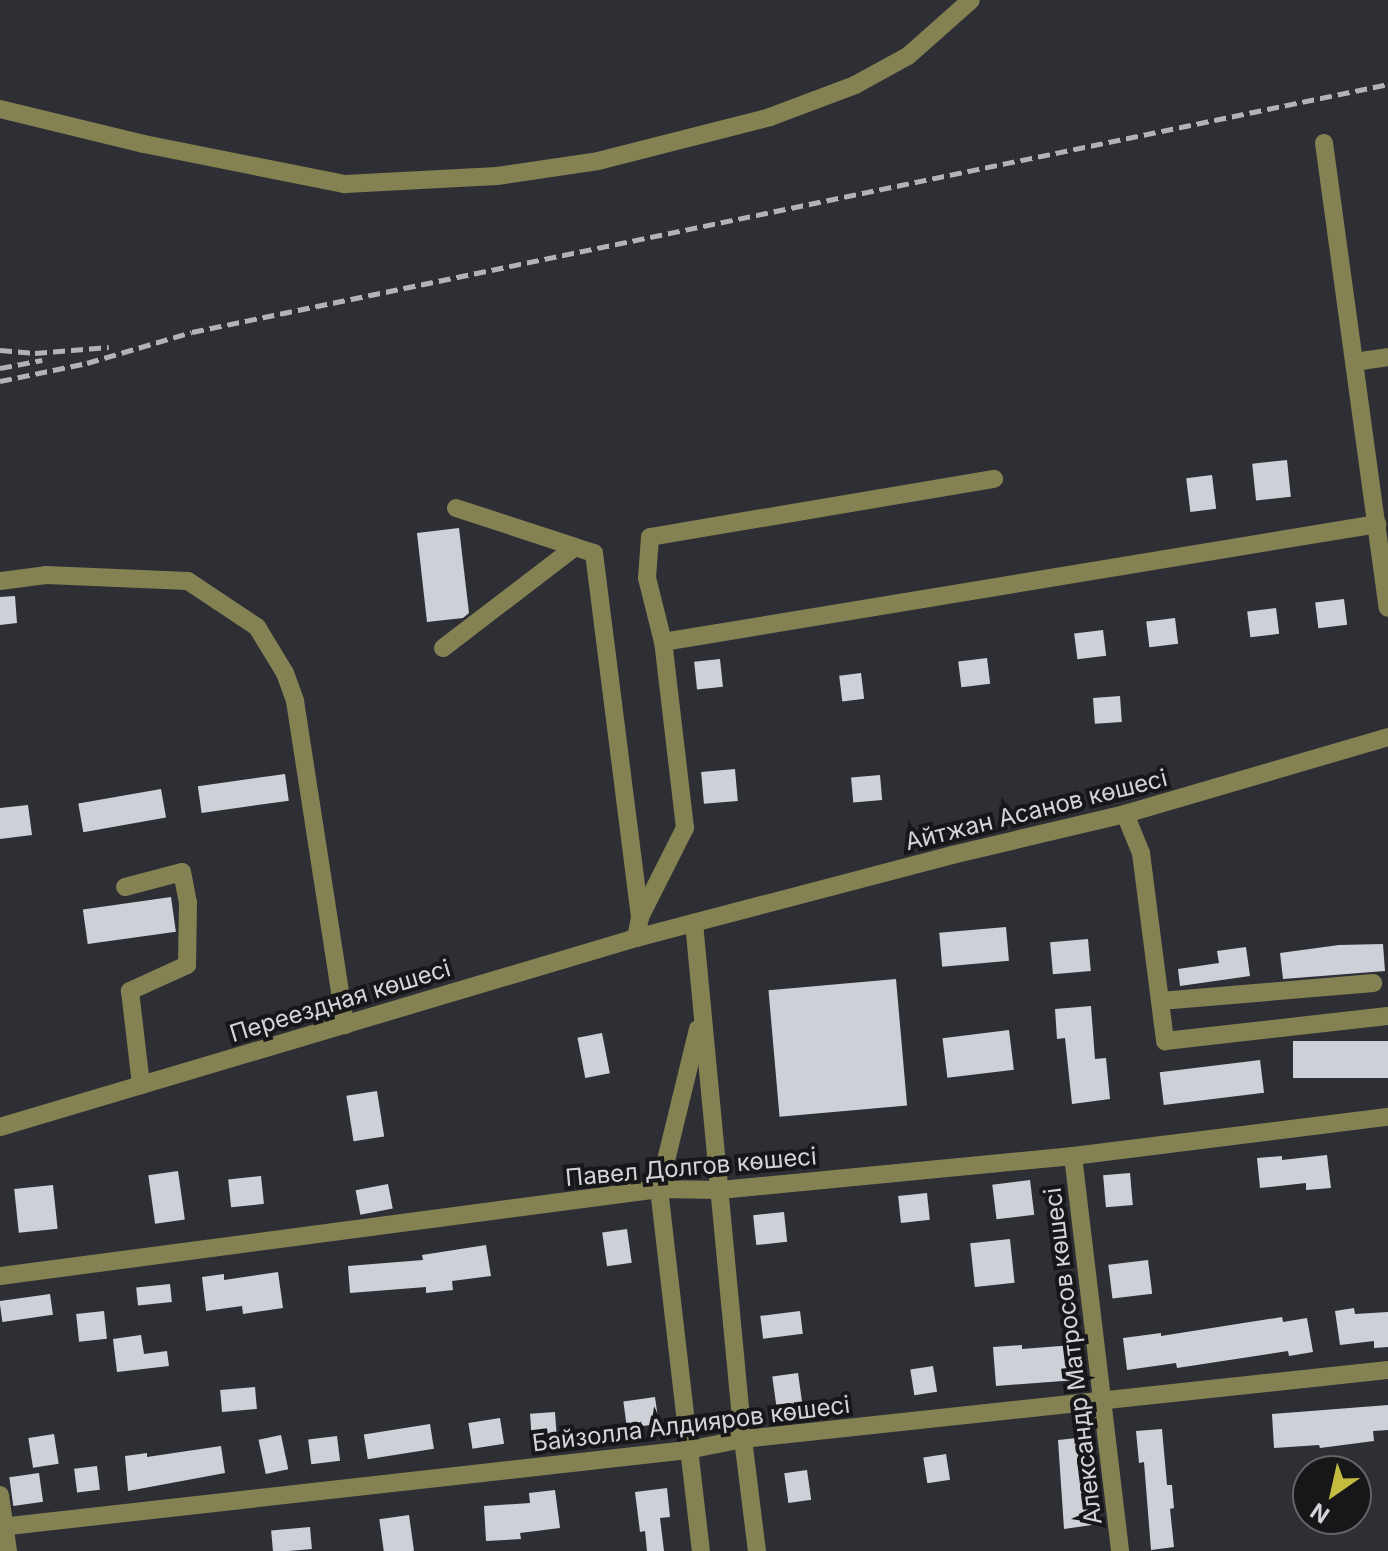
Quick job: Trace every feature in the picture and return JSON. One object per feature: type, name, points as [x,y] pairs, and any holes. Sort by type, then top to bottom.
[{"type":"street","points":[[0,109],[144,144],[345,184],[497,176],[598,161],[770,117],[841,91],[908,56],[971,0]]},
{"type":"street","points":[[1324,143],[1388,608]]},
{"type":"street","points":[[1354,362],[1388,357]]},
{"type":"street","points":[[636,938],[640,917],[685,828],[663,642],[647,578],[650,537],[994,479]]},
{"type":"street","points":[[456,508],[594,553],[640,917]]},
{"type":"street","points":[[663,642],[1377,524]]},
{"type":"street","points":[[443,648],[575,547]]},
{"type":"street","points":[[0,581],[46,575],[188,581],[257,627],[285,673],[295,701],[345,1025]]},
{"type":"street","name":"Айтжан Асанов көшесі","points":[[694,923],[952,855],[1125,814],[1388,737]]},
{"type":"street","points":[[1125,814],[1141,853],[1165,1041],[1388,1016]]},
{"type":"street","points":[[125,887],[182,872],[188,903],[187,965],[130,991],[141,1085]]},
{"type":"street","points":[[694,923],[743,1439],[757,1551]]},
{"type":"street","name":"Переездная көшесі","points":[[0,1127],[694,923]]},
{"type":"street","points":[[1160,1001],[1373,983]]},
{"type":"street","points":[[701,1016],[659,1189],[701,1551]]},
{"type":"street","name":"Павел Долгов көшесі","points":[[0,1276],[659,1189],[720,1190],[1073,1156],[1388,1117]]},
{"type":"street","name":"Александр Матросов көшесі","points":[[1073,1156],[1120,1551]]},
{"type":"street","name":"Байзолла Алдияров көшесі","points":[[2,1527],[688,1450],[743,1439],[1103,1403],[1388,1370]]},
{"type":"street","points":[[0,1495],[2,1527],[8,1551]]},
{"type":"building","points":[[1287,460],[1291,497],[1256,500],[1252,464]]},
{"type":"building","points":[[1212,475],[1216,509],[1190,512],[1186,478]]},
{"type":"building","points":[[459,528],[469,613],[463,618],[427,622],[417,533]]},
{"type":"building","points":[[15,596],[17,623],[0,625],[0,597]]},
{"type":"building","points":[[1344,599],[1347,625],[1318,628],[1315,603]]},
{"type":"building","points":[[1276,608],[1279,634],[1250,637],[1247,612]]},
{"type":"building","points":[[1175,618],[1178,644],[1149,647],[1146,622]]},
{"type":"building","points":[[1103,630],[1106,656],[1077,659],[1074,634]]},
{"type":"building","points":[[987,658],[990,684],[961,687],[958,662]]},
{"type":"building","points":[[720,659],[723,687],[697,690],[694,662]]},
{"type":"building","points":[[861,673],[864,699],[842,701],[839,676]]},
{"type":"building","points":[[1120,696],[1122,722],[1095,724],[1093,698]]},
{"type":"building","points":[[735,769],[738,801],[704,804],[701,772]]},
{"type":"building","points":[[285,774],[289,801],[202,813],[198,786]]},
{"type":"building","points":[[880,775],[882,800],[853,802],[851,778]]},
{"type":"building","points":[[161,789],[166,818],[83,832],[78,804]]},
{"type":"building","points":[[28,805],[32,835],[0,839],[0,808]]},
{"type":"building","points":[[171,897],[176,932],[88,944],[83,909]]},
{"type":"building","points":[[1006,927],[1009,961],[942,967],[939,933]]},
{"type":"building","points":[[1088,939],[1091,971],[1053,974],[1050,942]]},
{"type":"building","points":[[1383,944],[1385,971],[1283,979],[1280,953],[1339,945]]},
{"type":"building","points":[[1246,947],[1250,976],[1180,986],[1178,969],[1219,963],[1217,951]]},
{"type":"building","points":[[896,979],[907,1106],[780,1117],[768,990]]},
{"type":"building","points":[[1091,1006],[1095,1059],[1106,1058],[1110,1099],[1072,1104],[1065,1038],[1057,1039],[1055,1009]]},
{"type":"building","points":[[1009,1030],[1014,1070],[947,1078],[942,1038]]},
{"type":"building","points":[[602,1033],[610,1073],[585,1078],[577,1038]]},
{"type":"building","points":[[1293,1041],[1388,1041],[1388,1078],[1293,1078]]},
{"type":"building","points":[[1260,1060],[1264,1093],[1164,1105],[1160,1072]]},
{"type":"building","points":[[377,1091],[384,1136],[354,1141],[346,1096]]},
{"type":"building","points":[[1327,1155],[1331,1188],[1306,1190],[1306,1183],[1260,1188],[1257,1158],[1282,1156],[1282,1160]]},
{"type":"building","points":[[178,1171],[185,1220],[155,1224],[148,1175]]},
{"type":"building","points":[[1130,1173],[1133,1205],[1106,1207],[1103,1175]]},
{"type":"building","points":[[261,1176],[264,1204],[231,1207],[228,1179]]},
{"type":"building","points":[[1030,1180],[1034,1215],[997,1219],[992,1185]]},
{"type":"building","points":[[388,1184],[393,1209],[360,1215],[356,1190]]},
{"type":"building","points":[[53,1185],[58,1229],[19,1233],[14,1189]]},
{"type":"building","points":[[927,1193],[930,1220],[901,1223],[898,1196]]},
{"type":"building","points":[[784,1212],[787,1242],[756,1245],[753,1215]]},
{"type":"building","points":[[627,1229],[632,1263],[607,1266],[602,1232]]},
{"type":"building","points":[[1010,1239],[1015,1283],[975,1287],[970,1243]]},
{"type":"building","points":[[486,1245],[491,1276],[452,1281],[453,1290],[426,1293],[426,1287],[350,1293],[348,1266],[423,1260],[422,1255]]},
{"type":"building","points":[[1148,1260],[1152,1294],[1112,1299],[1108,1265]]},
{"type":"building","points":[[278,1272],[283,1308],[243,1314],[242,1306],[206,1311],[202,1277],[224,1274],[224,1280]]},
{"type":"building","points":[[170,1284],[172,1302],[138,1305],[136,1288]]},
{"type":"building","points":[[50,1294],[53,1315],[2,1322],[0,1301]]},
{"type":"building","points":[[1354,1308],[1355,1314],[1388,1312],[1388,1347],[1374,1348],[1374,1341],[1340,1345],[1335,1311]]},
{"type":"building","points":[[104,1311],[107,1339],[79,1342],[76,1314]]},
{"type":"building","points":[[800,1311],[803,1334],[763,1339],[760,1316]]},
{"type":"building","points":[[1282,1317],[1283,1322],[1307,1318],[1313,1352],[1289,1356],[1288,1351],[1177,1368],[1176,1363],[1127,1370],[1123,1338],[1161,1333],[1161,1336]]},
{"type":"building","points":[[141,1335],[144,1354],[167,1351],[169,1366],[117,1372],[113,1339]]},
{"type":"building","points":[[1022,1345],[1022,1349],[1073,1345],[1076,1380],[996,1386],[993,1347]]},
{"type":"building","points":[[933,1366],[937,1392],[914,1395],[910,1370]]},
{"type":"building","points":[[798,1373],[803,1408],[777,1411],[772,1377]]},
{"type":"building","points":[[255,1387],[257,1409],[222,1412],[220,1390]]},
{"type":"building","points":[[655,1397],[659,1424],[627,1428],[623,1401]]},
{"type":"building","points":[[1388,1405],[1388,1430],[1373,1431],[1374,1441],[1320,1448],[1319,1445],[1274,1448],[1272,1414]]},
{"type":"building","points":[[555,1412],[557,1439],[532,1441],[530,1414]]},
{"type":"building","points":[[500,1418],[504,1444],[472,1449],[468,1423]]},
{"type":"building","points":[[430,1424],[434,1449],[368,1459],[364,1434]]},
{"type":"building","points":[[1162,1429],[1167,1485],[1172,1485],[1174,1508],[1170,1509],[1174,1547],[1151,1550],[1144,1462],[1139,1463],[1136,1431]]},
{"type":"building","points":[[54,1434],[59,1464],[33,1468],[28,1438]]},
{"type":"building","points":[[281,1435],[288,1469],[266,1474],[259,1440]]},
{"type":"building","points":[[337,1436],[340,1461],[311,1464],[308,1440]]},
{"type":"building","points":[[1086,1437],[1089,1463],[1084,1464],[1092,1525],[1064,1529],[1058,1440]]},
{"type":"building","points":[[221,1446],[225,1473],[128,1491],[125,1456],[147,1453],[147,1457]]},
{"type":"building","points":[[946,1454],[950,1480],[927,1483],[923,1458]]},
{"type":"building","points":[[97,1466],[100,1490],[77,1493],[74,1469]]},
{"type":"building","points":[[807,1470],[811,1500],[788,1503],[784,1473]]},
{"type":"building","points":[[39,1473],[43,1502],[13,1506],[9,1477]]},
{"type":"building","points":[[667,1488],[670,1517],[660,1518],[664,1551],[647,1551],[645,1531],[640,1532],[635,1492]]},
{"type":"building","points":[[555,1490],[560,1528],[520,1533],[521,1539],[486,1541],[484,1506],[530,1503],[529,1493]]},
{"type":"building","points":[[409,1515],[414,1551],[384,1551],[379,1519]]},
{"type":"building","points":[[310,1527],[312,1549],[273,1551],[271,1530]]},
{"type":"railway","points":[[0,381],[87,363],[192,332],[1388,84]]},
{"type":"railway","points":[[0,350],[35,353],[109,347]]},
{"type":"railway","points":[[0,368],[42,360]]}]
